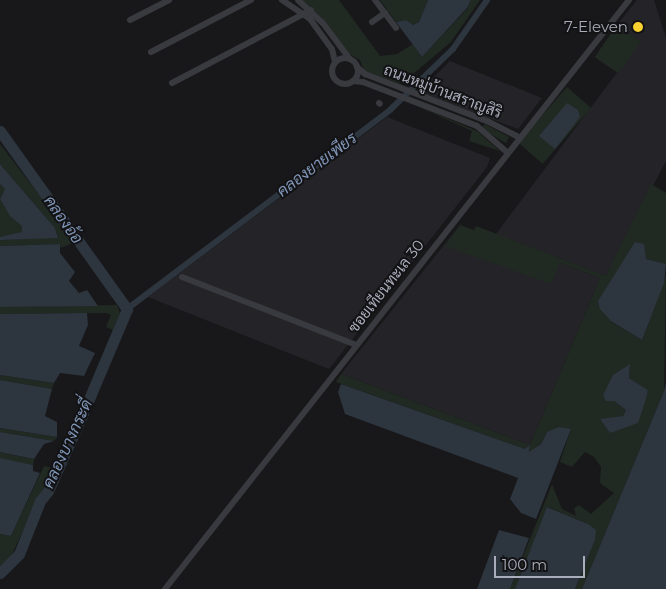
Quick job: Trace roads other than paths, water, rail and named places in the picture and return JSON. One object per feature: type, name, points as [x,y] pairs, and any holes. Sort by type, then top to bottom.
[{"type":"street","points":[[130,20],[169,0]]},
{"type":"street","points":[[152,52],[251,0]]},
{"type":"street","points":[[282,0],[304,14],[332,49],[335,62],[332,70],[334,78],[341,83],[353,81],[358,75],[357,67],[311,10],[298,0]]},
{"type":"street","points":[[375,0],[396,28]]},
{"type":"street","name":"ซอยเทียนทะเล 30","points":[[165,589],[629,0]]},
{"type":"street","points":[[172,83],[311,10]]},
{"type":"street","points":[[372,22],[385,13]]},
{"type":"street","points":[[335,62],[349,58]]},
{"type":"street","name":"ถนนหมู่บ้านสราญสิริ","points":[[357,67],[365,74],[484,120],[520,138]]},
{"type":"street","name":"ถนนหมู่บ้านสราญสิริ","points":[[353,81],[358,80],[392,93],[481,130],[508,152]]},
{"type":"street","points":[[439,112],[442,104]]},
{"type":"street","points":[[481,130],[480,126],[484,120]]},
{"type":"street","points":[[182,277],[356,345]]},
{"type":"waterway","name":"คลองยายเพียร","points":[[127,309],[391,109],[453,49],[487,0]]},
{"type":"waterway","name":"คลองบางกระดี่","points":[[0,131],[127,309],[48,491],[40,501],[19,554],[0,573]]},
{"type":"place","name":"7-Eleven","points":[[638,27]]},
{"type":"water label","name":"คลองอ้อ","points":[[63,220]]}]
